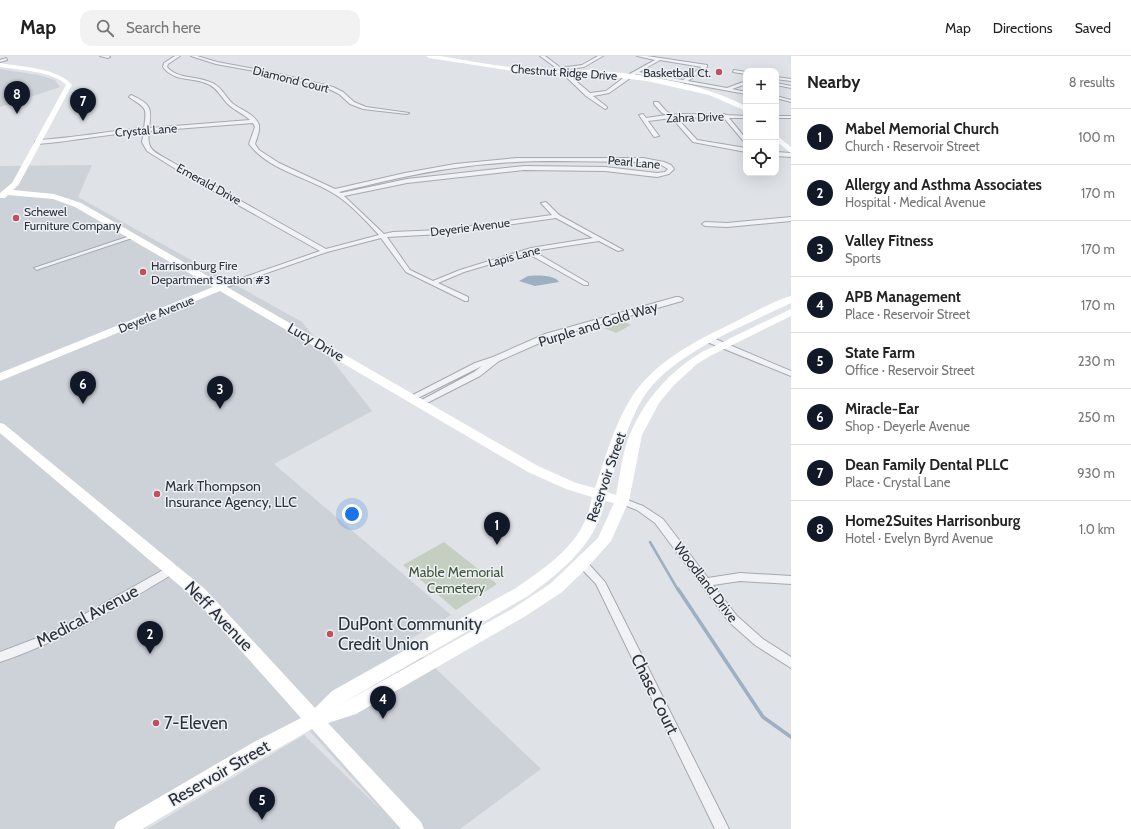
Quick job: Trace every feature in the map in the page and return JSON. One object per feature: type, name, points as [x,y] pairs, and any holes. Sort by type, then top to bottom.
[{"type":"street","points":[[102,56],[108,57]]},
{"type":"street","points":[[178,56],[166,63],[165,67],[167,70],[174,74],[213,85],[232,106],[255,121],[257,127],[252,144],[257,151],[285,168],[340,195],[391,246],[401,263],[408,271],[465,298]]},
{"type":"street","name":"Diamond Court","points":[[193,56],[216,63],[271,73],[330,88],[341,93],[352,103],[362,107],[407,113]]},
{"type":"street","name":"Chestnut Ridge Drive","points":[[429,56],[511,69],[586,72],[664,82],[712,94],[743,107]]},
{"type":"street","points":[[542,56],[561,70],[588,95],[605,108]]},
{"type":"street","points":[[561,70],[583,66],[601,56]]},
{"type":"street","points":[[639,56],[706,66]]},
{"type":"street","points":[[0,61],[6,59]]},
{"type":"street","points":[[588,95],[607,92],[628,77],[636,74],[659,59]]},
{"type":"street","points":[[685,81],[711,62]]},
{"type":"street","points":[[0,65],[53,75],[64,78],[68,83],[68,88],[15,184],[3,195]]},
{"type":"street","points":[[734,71],[743,72]]},
{"type":"street","points":[[636,74],[743,92]]},
{"type":"street","points":[[779,78],[791,80]]},
{"type":"street","points":[[712,94],[743,83]]},
{"type":"street","points":[[779,84],[791,86]]},
{"type":"street","name":"Emerald Drive","points":[[131,96],[146,106],[150,112],[145,142],[146,147],[199,180],[287,228],[325,251]]},
{"type":"street","points":[[779,98],[791,101]]},
{"type":"street","points":[[656,102],[665,113],[672,116],[695,141],[743,149]]},
{"type":"street","points":[[779,104],[791,104]]},
{"type":"street","name":"Zahra Drive","points":[[641,115],[656,136]]},
{"type":"street","points":[[724,115],[744,140]]},
{"type":"street","name":"Zahra Drive","points":[[645,120],[672,116],[743,116]]},
{"type":"street","points":[[779,117],[791,117]]},
{"type":"street","name":"Crystal Lane","points":[[38,142],[147,130],[255,121]]},
{"type":"street","points":[[779,140],[791,151]]},
{"type":"street","points":[[779,154],[791,154]]},
{"type":"street","name":"Pearl Lane","points":[[334,191],[377,180],[471,164],[541,158],[648,161],[664,164],[671,169],[666,173],[652,175],[605,169],[537,167],[395,183],[340,195]]},
{"type":"street","points":[[435,170],[441,178]]},
{"type":"street","name":"Lucy Drive","points":[[3,195],[54,197],[69,201],[221,287],[533,469],[572,486],[622,501]]},
{"type":"street","points":[[544,203],[557,216],[620,250]]},
{"type":"street","name":"Deyerie Avenue","points":[[382,236],[406,233],[441,232],[557,216]]},
{"type":"street","points":[[705,224],[727,225],[791,219]]},
{"type":"street","name":"Deyerle Avenue","points":[[0,377],[221,287],[325,251],[382,236]]},
{"type":"street","points":[[37,268],[132,237]]},
{"type":"street","name":"Lapis Lane","points":[[433,283],[462,271],[528,251],[599,239]]},
{"type":"street","points":[[528,251],[586,284]]},
{"type":"street","name":"Purple and Gold Way","points":[[416,400],[477,374],[496,359],[548,336],[678,299]]},
{"type":"street","name":"Reservoir Street","points":[[124,829],[260,748],[315,719],[350,709],[518,613],[556,588],[582,564],[604,540],[617,515],[622,501],[636,435],[652,402],[685,368],[706,354],[716,343],[791,299]]},
{"type":"street","name":"Reservoir Street","points":[[315,719],[338,696],[522,592],[546,575],[584,536],[593,521],[599,494],[623,426],[632,405],[648,383],[684,354],[716,343],[791,312]]},
{"type":"street","points":[[716,343],[791,374]]},
{"type":"street","name":"Neff Avenue","points":[[0,427],[190,585],[215,610],[414,829]]},
{"type":"street","name":"Woodland Drive","points":[[622,501],[640,508],[659,521],[741,628],[791,664]]},
{"type":"street","name":"Chase Court","points":[[582,564],[600,582],[722,829]]},
{"type":"street","name":"Medical Avenue","points":[[0,657],[57,635],[108,608],[172,569]]},
{"type":"street","points":[[705,582],[740,577],[791,580]]},
{"type":"shaded area","points":[[0,69],[38,75],[55,80],[60,87],[0,107]]},
{"type":"shaded area","points":[[92,165],[78,197],[302,322],[372,411],[274,464],[451,615],[407,641],[541,769],[460,829],[147,829],[304,735],[382,811],[307,728],[134,829],[0,829],[0,166]]},
{"type":"green space","points":[[620,320],[631,325],[616,333],[604,328]]},
{"type":"green space","name":"Mable Memorial Cemetery","points":[[444,542],[497,584],[456,610],[403,565]]},
{"type":"water","points":[[528,276],[550,277],[559,282],[535,286],[519,281]]},
{"type":"waterway","points":[[650,542],[678,590]]},
{"type":"waterway","points":[[678,589],[763,717],[791,737]]},
{"type":"place","name":"Basketball Ct.","points":[[719,72]]},
{"type":"place","name":"Home2Suites Harrisonburg","points":[[17,114]]},
{"type":"place","name":"Dean Family Dental PLLC","points":[[83,121]]},
{"type":"place","name":"Schewel Furniture Company","points":[[16,218]]},
{"type":"place","name":"Harrisonburg Fire Department Station #3","points":[[143,272]]},
{"type":"place","name":"Miracle-Ear","points":[[83,404]]},
{"type":"place","name":"Valley Fitness","points":[[220,409]]},
{"type":"place","name":"Mark Thompson Insurance Agency, LLC","points":[[157,494]]},
{"type":"place","name":"Mabel Memorial Church","points":[[497,545]]},
{"type":"place","name":"DuPont Community Credit Union","points":[[330,634]]},
{"type":"place","name":"Allergy and Asthma Associates","points":[[150,654]]},
{"type":"place","name":"APB Management","points":[[383,719]]},
{"type":"place","name":"7-Eleven","points":[[156,723]]},
{"type":"place","name":"State Farm","points":[[262,820]]}]
